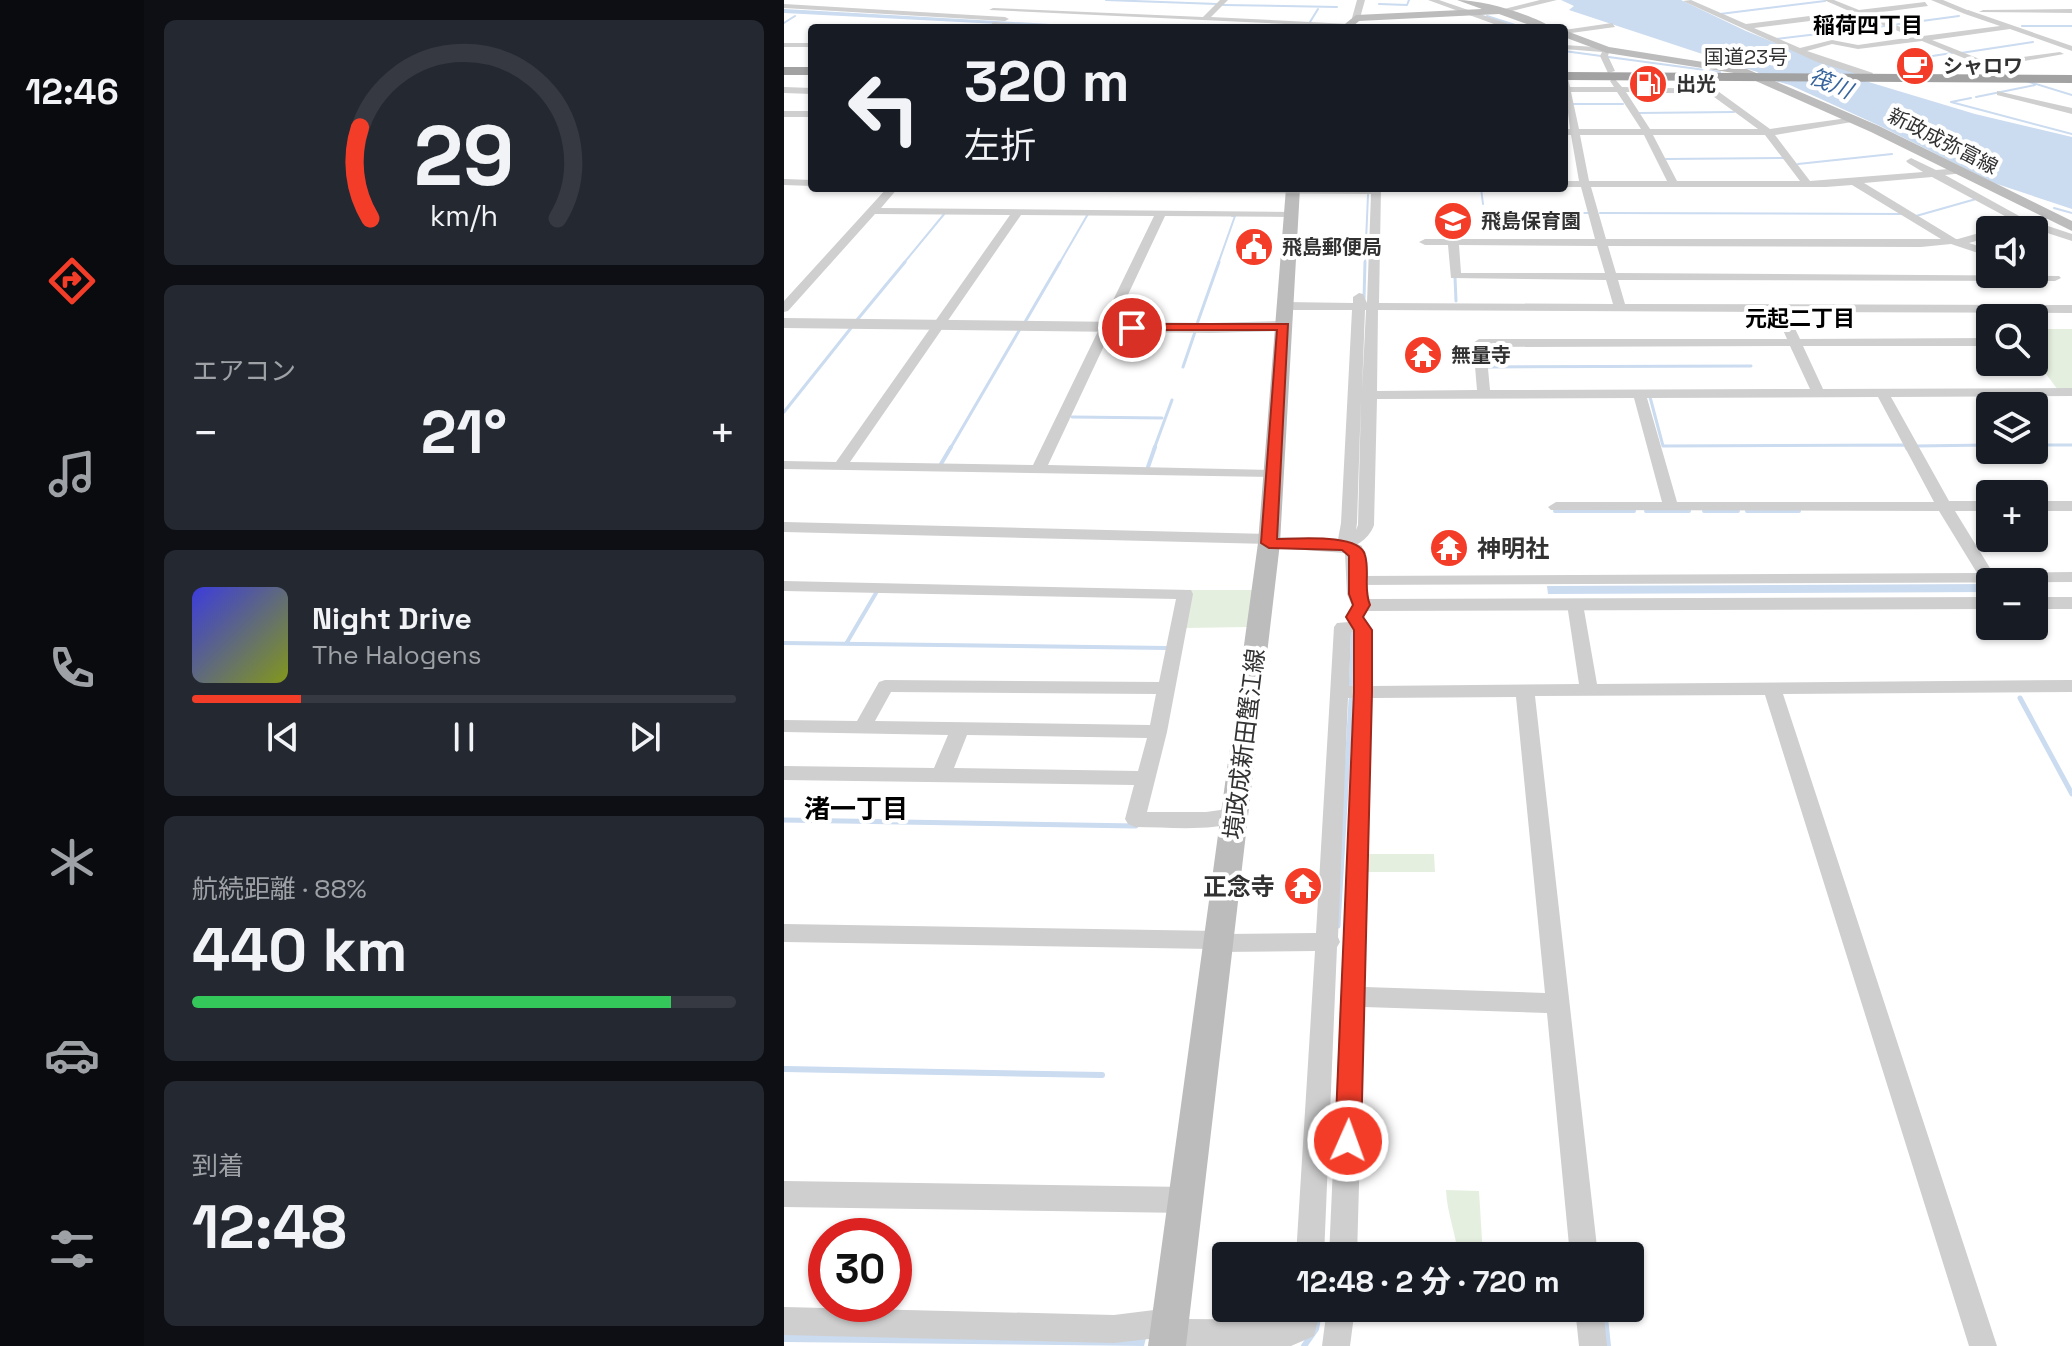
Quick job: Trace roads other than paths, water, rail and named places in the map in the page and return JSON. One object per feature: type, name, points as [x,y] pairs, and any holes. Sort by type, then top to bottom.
[{"type":"highway","points":[[784,69],[808,70]]},
{"type":"highway","name":"国道23号","points":[[1568,81],[1755,76],[2072,77]]},
{"type":"highway","name":"国道23号","points":[[1866,76],[2072,77]]},
{"type":"main road","points":[[1462,0],[1537,24]]},
{"type":"main road","points":[[1349,23],[1500,11]]},
{"type":"main road","name":"新政成弥富線","points":[[1568,35],[1605,54],[1717,65],[1755,76],[1960,171],[2045,216]]},
{"type":"main road","name":"境政成新田蟹江線","points":[[1169,1334],[1269,544],[1292,197]]},
{"type":"main road","name":"新政成弥富線","points":[[2048,217],[2072,227]]},
{"type":"street","points":[[988,14],[1009,0]]},
{"type":"street","points":[[1205,19],[1224,0]]},
{"type":"street","points":[[784,4],[988,14],[1349,23],[1361,0]]},
{"type":"street","points":[[1432,0],[1505,24]]},
{"type":"street","points":[[1500,11],[1553,0]]},
{"type":"street","points":[[1697,0],[1687,1],[1742,27],[1866,76]]},
{"type":"street","points":[[1828,0],[2014,76]]},
{"type":"street","points":[[1935,0],[2061,42],[2072,49]]},
{"type":"street","points":[[1742,27],[1925,4]]},
{"type":"street","points":[[1973,12],[2072,11]]},
{"type":"street","points":[[784,14],[1006,24]]},
{"type":"street","points":[[988,14],[1040,24]]},
{"type":"street","points":[[1568,32],[1612,25]]},
{"type":"street","points":[[1800,51],[1832,42],[1858,47],[2011,27]]},
{"type":"street","points":[[784,45],[808,45]]},
{"type":"street","points":[[1568,48],[1605,54],[1619,89],[1647,132],[1674,184]]},
{"type":"street","points":[[1946,70],[2060,54]]},
{"type":"street","points":[[1568,82],[1619,89],[1708,89],[1768,132],[1807,184]]},
{"type":"street","points":[[784,90],[808,91]]},
{"type":"street","points":[[2000,93],[2072,111]]},
{"type":"street","points":[[784,114],[808,114]]},
{"type":"street","points":[[1620,307],[1569,132],[1768,132],[1852,119]]},
{"type":"street","points":[[1911,161],[2015,216]]},
{"type":"street","points":[[1568,184],[1807,184],[1960,171]]},
{"type":"street","points":[[1853,181],[1955,242],[1976,249]]},
{"type":"street","points":[[784,185],[808,185]]},
{"type":"street","points":[[784,308],[890,192]]},
{"type":"street","points":[[1098,192],[1292,197]]},
{"type":"street","points":[[874,211],[1161,213],[1348,192]]},
{"type":"street","points":[[1345,545],[1364,531],[1366,525],[1362,394],[1370,192]]},
{"type":"street","points":[[840,466],[1018,212]]},
{"type":"street","points":[[1038,470],[1161,213]]},
{"type":"street","points":[[2048,230],[2072,238]]},
{"type":"street","points":[[1425,242],[1921,244],[1955,242],[1976,237]]},
{"type":"street","points":[[1453,242],[1455,276],[1976,279]]},
{"type":"street","points":[[1459,276],[1461,306]]},
{"type":"street","points":[[2048,276],[2059,280],[2048,280]]},
{"type":"street","points":[[784,323],[1105,327],[1284,316],[1365,305],[2072,309]]},
{"type":"street","points":[[1779,308],[1818,392]]},
{"type":"street","points":[[1484,393],[1479,343],[1976,342]]},
{"type":"street","points":[[1882,392],[1944,506],[1982,568]]},
{"type":"street","points":[[1362,394],[2072,392]]},
{"type":"street","points":[[1639,393],[1671,507]]},
{"type":"street","points":[[784,465],[1274,474]]},
{"type":"street","points":[[1556,507],[1976,506]]},
{"type":"street","points":[[2048,506],[2072,506]]},
{"type":"street","points":[[784,527],[1269,544]]},
{"type":"street","points":[[784,538],[1345,545],[1355,550],[1358,556],[1357,594],[1361,616]]},
{"type":"street","points":[[1359,581],[1976,577]]},
{"type":"street","points":[[2048,577],[2072,577]]},
{"type":"street","points":[[784,586],[1185,594],[1158,732],[1135,819],[1206,820],[1235,816]]},
{"type":"street","points":[[1344,1242],[1354,997],[1352,692],[1343,627],[1361,616],[1575,604],[1976,603]]},
{"type":"street","points":[[2048,603],[2072,603]]},
{"type":"street","points":[[1575,604],[1589,690]]},
{"type":"street","points":[[862,728],[885,686],[1167,688]]},
{"type":"street","points":[[1352,692],[2072,686]]},
{"type":"street","points":[[1772,688],[1983,1346]]},
{"type":"street","points":[[1525,691],[1583,1242]]},
{"type":"street","points":[[1311,1242],[1329,942],[1352,692]]},
{"type":"street","points":[[784,727],[1158,732]]},
{"type":"street","points":[[941,775],[960,729]]},
{"type":"street","points":[[784,773],[1146,778]]},
{"type":"street","points":[[784,933],[1329,942]]},
{"type":"street","points":[[1354,997],[1557,1003]]},
{"type":"street","points":[[784,1194],[1187,1200]]},
{"type":"street","points":[[784,1321],[1114,1329],[1169,1334],[1285,1334],[1304,1326],[1305,1322]]},
{"type":"street","points":[[1336,1346],[1339,1322]]},
{"type":"street","points":[[1590,1322],[1593,1346]]},
{"type":"water","name":"筏川","points":[[1561,0],[1681,0],[1746,31],[1855,72],[1862,80],[1975,114],[2072,137],[2072,209],[1994,183],[1790,85],[1569,10],[1574,6]]},
{"type":"water","points":[[784,9],[1049,24],[998,24],[784,13]]},
{"type":"water","points":[[1976,584],[1976,592],[1548,594],[1547,586]]},
{"type":"water","points":[[784,1330],[1146,1338],[1144,1346],[784,1342]]},
{"type":"waterway","points":[[1106,0],[1217,4]]},
{"type":"waterway","points":[[1379,4],[1407,5],[1409,0]]},
{"type":"waterway","points":[[1720,14],[1825,1]]},
{"type":"waterway","points":[[1223,5],[1337,7]]},
{"type":"waterway","points":[[1310,22],[1318,9]]},
{"type":"waterway","points":[[784,23],[795,16]]},
{"type":"waterway","points":[[1487,16],[1512,24]]},
{"type":"waterway","points":[[1892,25],[1959,16]]},
{"type":"waterway","points":[[1776,39],[1885,26]]},
{"type":"waterway","points":[[2022,26],[2072,26]]},
{"type":"waterway","points":[[1961,53],[2033,42]]},
{"type":"waterway","points":[[1568,52],[1720,72]]},
{"type":"waterway","points":[[1906,60],[1952,53]]},
{"type":"waterway","points":[[2026,81],[2072,95]]},
{"type":"waterway","points":[[1976,97],[2035,85]]},
{"type":"waterway","points":[[1971,98],[1951,102],[2072,134]]},
{"type":"waterway","points":[[1573,104],[1623,104]]},
{"type":"waterway","points":[[1639,113],[1734,112]]},
{"type":"waterway","points":[[1798,164],[1892,154]]},
{"type":"waterway","points":[[1666,159],[1784,158]]},
{"type":"waterway","points":[[1482,192],[1483,204]]},
{"type":"waterway","points":[[1365,264],[1368,195]]},
{"type":"waterway","points":[[1916,216],[1976,199]]},
{"type":"waterway","points":[[2054,208],[2072,213]]},
{"type":"waterway","points":[[903,264],[945,213]]},
{"type":"waterway","points":[[1493,213],[1588,213]]},
{"type":"waterway","points":[[1600,213],[1903,214]]},
{"type":"waterway","points":[[1059,264],[1088,214]]},
{"type":"waterway","points":[[1218,264],[1235,216],[1232,216]]},
{"type":"waterway","points":[[857,320],[905,262]]},
{"type":"waterway","points":[[1025,322],[1060,262]]},
{"type":"waterway","points":[[1197,324],[1219,262]]},
{"type":"waterway","points":[[1364,299],[1365,262]]},
{"type":"waterway","points":[[1455,277],[1456,301]]},
{"type":"waterway","points":[[784,412],[851,328]]},
{"type":"waterway","points":[[950,449],[1020,329]]},
{"type":"waterway","points":[[1183,367],[1195,332]]},
{"type":"waterway","points":[[1486,367],[1751,366]]},
{"type":"waterway","points":[[1650,397],[1663,446],[1905,445],[1907,449]]},
{"type":"waterway","points":[[1154,449],[1172,400]]},
{"type":"waterway","points":[[1072,417],[1162,418]]},
{"type":"waterway","points":[[1916,446],[1976,445]]},
{"type":"waterway","points":[[2048,445],[2072,445]]},
{"type":"waterway","points":[[941,464],[951,447]]},
{"type":"waterway","points":[[1148,467],[1155,447]]},
{"type":"waterway","points":[[1555,511],[1634,511]]},
{"type":"waterway","points":[[1646,511],[1689,511]]},
{"type":"waterway","points":[[1704,511],[1738,511]]},
{"type":"waterway","points":[[1747,511],[1799,511]]},
{"type":"waterway","points":[[846,644],[876,593]]},
{"type":"waterway","points":[[1351,682],[1353,632]]},
{"type":"waterway","points":[[784,643],[846,644]]},
{"type":"waterway","points":[[846,644],[1167,648]]},
{"type":"waterway","points":[[1351,682],[1351,687]]},
{"type":"waterway","points":[[2020,698],[2072,794]]},
{"type":"waterway","points":[[1338,926],[1351,700]]},
{"type":"waterway","points":[[784,820],[1136,826]]},
{"type":"waterway","points":[[784,1069],[1102,1075]]},
{"type":"waterway","points":[[1304,1346],[1317,1322]]},
{"type":"waterway","points":[[1605,1322],[1608,1346]]},
{"type":"place","name":"シャロワ","points":[[1915,66]]},
{"type":"place","name":"出光","points":[[1648,84]]},
{"type":"place","name":"飛島保育園","points":[[1453,221]]},
{"type":"place","name":"飛島郵便局","points":[[1254,247]]},
{"type":"place","name":"無量寺","points":[[1423,355]]},
{"type":"place","name":"神明社","points":[[1449,548]]},
{"type":"place","name":"正念寺","points":[[1303,886]]},
{"type":"district","name":"稲荷四丁目","points":[[1868,25]]},
{"type":"district","name":"元起二丁目","points":[[1800,318]]},
{"type":"district","name":"渚一丁目","points":[[856,809]]}]
